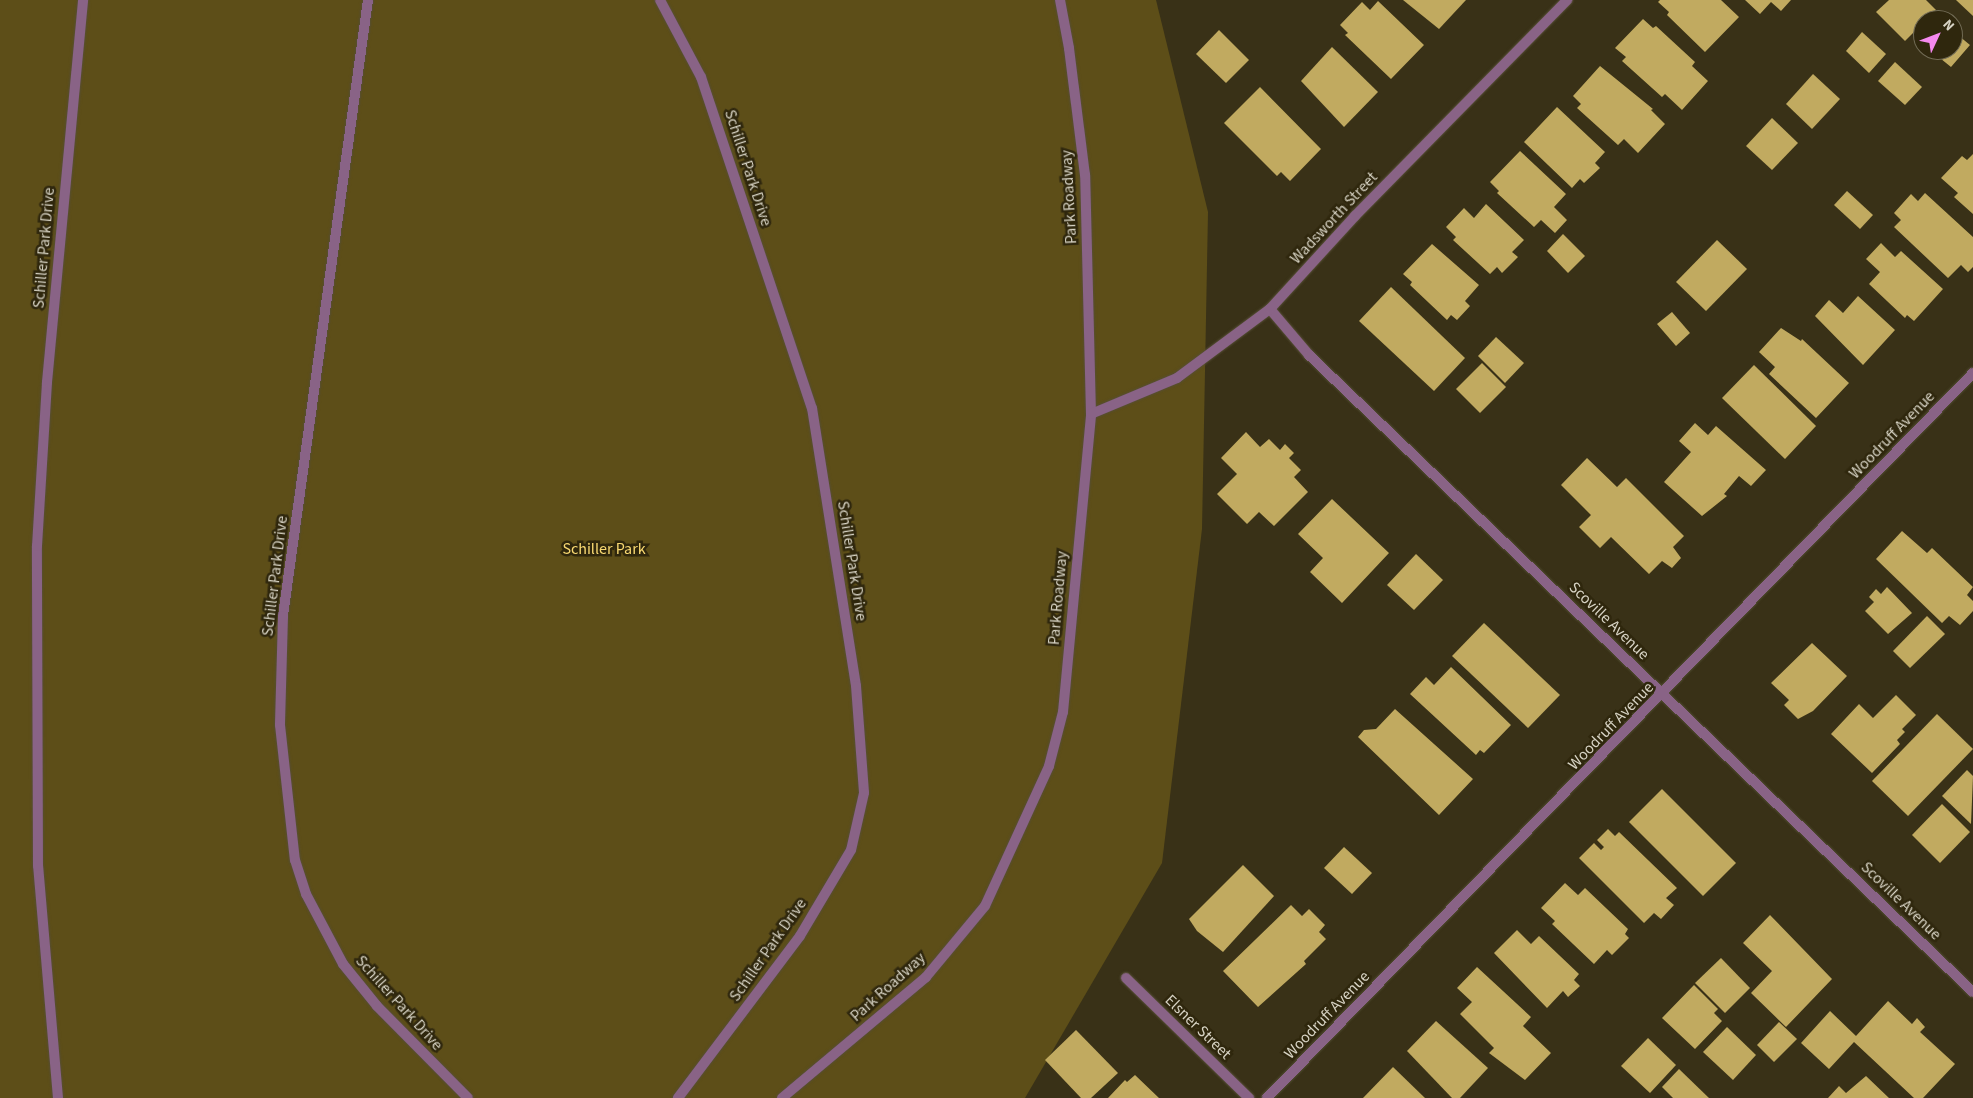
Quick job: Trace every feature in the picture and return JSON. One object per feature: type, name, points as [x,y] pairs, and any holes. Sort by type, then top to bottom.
[{"type":"street","name":"Schiller Park Drive","points":[[58,1098],[38,866],[37,546],[47,382],[83,0]]},
{"type":"street","name":"Schiller Park Drive","points":[[368,0],[283,616],[280,725],[294,860],[306,894],[343,964],[377,1006],[468,1098]]},
{"type":"street","name":"Schiller Park Drive","points":[[660,0],[702,76],[812,408],[856,686],[864,793],[851,850],[800,936],[678,1098]]},
{"type":"street","name":"Park Roadway","points":[[782,1098],[926,977],[985,906],[1050,766],[1063,712],[1091,414],[1085,174],[1069,48],[1060,0]]},
{"type":"street","name":"Wadsworth Street","points":[[1091,414],[1177,378],[1270,310],[1355,216],[1567,0]]},
{"type":"street","name":"Scoville Avenue","points":[[1270,310],[1308,355],[1973,992]]},
{"type":"street","name":"Woodruff Avenue","points":[[1267,1098],[1664,694],[1973,373]]},
{"type":"street","name":"Elsner Street","points":[[1126,978],[1249,1098]]},
{"type":"green space","name":"Schiller Park","points":[[0,0],[1156,0],[1208,212],[1202,529],[1162,863],[1025,1098],[0,1098]]},
{"type":"building","points":[[1403,0],[1466,0],[1439,29]]},
{"type":"building","points":[[1660,0],[1721,0],[1739,17],[1705,52],[1667,15],[1669,12],[1658,2]]},
{"type":"building","points":[[1745,0],[1791,0],[1781,11],[1771,2],[1760,14]]},
{"type":"building","points":[[1889,0],[1926,0],[1936,10],[1913,10],[1913,33],[1905,41],[1876,12]]},
{"type":"building","points":[[1956,0],[1973,0],[1973,16]]},
{"type":"building","points":[[1378,1],[1424,45],[1391,79],[1345,35],[1348,33],[1340,25],[1362,2],[1370,10]]},
{"type":"building","points":[[1643,19],[1653,28],[1656,26],[1695,62],[1692,66],[1708,81],[1682,110],[1665,94],[1662,97],[1622,61],[1626,57],[1615,48]]},
{"type":"building","points":[[1219,30],[1249,60],[1226,83],[1196,54]]},
{"type":"building","points":[[1862,32],[1886,54],[1869,73],[1846,51]]},
{"type":"building","points":[[1963,39],[1970,45],[1963,53]]},
{"type":"building","points":[[1332,47],[1378,92],[1344,127],[1301,81]]},
{"type":"building","points":[[1942,60],[1957,60],[1951,67]]},
{"type":"building","points":[[1895,62],[1922,87],[1905,105],[1878,81]]},
{"type":"building","points":[[1600,66],[1653,109],[1651,110],[1665,124],[1638,153],[1624,139],[1618,145],[1577,108],[1581,104],[1573,96]]},
{"type":"building","points":[[1813,74],[1840,99],[1812,129],[1786,104]]},
{"type":"building","points":[[1260,87],[1321,149],[1290,181],[1281,172],[1277,176],[1224,123]]},
{"type":"building","points":[[1557,107],[1605,152],[1595,163],[1600,168],[1584,183],[1580,179],[1572,188],[1524,142]]},
{"type":"building","points":[[1772,118],[1798,143],[1772,170],[1746,146]]},
{"type":"building","points":[[1520,151],[1566,194],[1554,207],[1567,220],[1555,233],[1541,220],[1534,227],[1497,193],[1499,191],[1490,182]]},
{"type":"building","points":[[1973,154],[1973,214],[1954,197],[1958,193],[1941,178],[1962,156],[1967,160]]},
{"type":"building","points":[[1847,191],[1873,215],[1860,229],[1834,205]]},
{"type":"building","points":[[1925,193],[1973,237],[1973,267],[1968,272],[1961,265],[1948,278],[1894,227],[1901,220],[1894,213],[1911,194],[1918,201]]},
{"type":"building","points":[[1486,204],[1524,240],[1512,252],[1518,257],[1502,273],[1497,267],[1490,274],[1453,240],[1456,237],[1446,227],[1464,208],[1474,218]]},
{"type":"building","points":[[1563,234],[1585,256],[1568,273],[1547,251]]},
{"type":"building","points":[[1717,240],[1747,269],[1706,311],[1676,282]]},
{"type":"building","points":[[1881,243],[1895,257],[1901,251],[1943,289],[1914,321],[1907,315],[1905,318],[1869,284],[1880,272],[1866,259]]},
{"type":"building","points":[[1432,244],[1479,285],[1465,301],[1470,306],[1457,320],[1451,315],[1447,320],[1410,285],[1412,282],[1403,274]]},
{"type":"building","points":[[1391,287],[1465,358],[1434,391],[1359,321]]},
{"type":"building","points":[[1858,296],[1895,330],[1863,365],[1815,316],[1829,300],[1843,313]]},
{"type":"building","points":[[1672,312],[1690,333],[1676,346],[1657,324]]},
{"type":"building","points":[[1781,328],[1801,341],[1802,339],[1849,383],[1816,418],[1769,374],[1775,367],[1759,352]]},
{"type":"building","points":[[1496,337],[1524,363],[1505,383],[1478,356]]},
{"type":"building","points":[[1482,363],[1506,387],[1480,413],[1456,389]]},
{"type":"building","points":[[1754,365],[1816,426],[1785,459],[1722,398]]},
{"type":"building","points":[[1695,423],[1708,435],[1716,426],[1766,470],[1751,486],[1739,476],[1724,494],[1727,496],[1702,516],[1664,482],[1691,452],[1679,441]]},
{"type":"building","points":[[1246,432],[1260,447],[1269,439],[1280,450],[1285,444],[1294,453],[1289,458],[1301,470],[1294,477],[1308,492],[1274,526],[1259,512],[1247,524],[1217,494],[1237,474],[1221,458]]},
{"type":"building","points":[[1587,458],[1617,487],[1626,478],[1684,536],[1673,547],[1681,558],[1672,568],[1662,561],[1649,574],[1611,537],[1600,548],[1579,527],[1591,515],[1561,485]]},
{"type":"building","points":[[1332,499],[1389,553],[1342,603],[1310,572],[1323,558],[1298,534]]},
{"type":"building","points":[[1902,531],[1927,553],[1932,548],[1973,587],[1967,595],[1973,601],[1973,611],[1960,625],[1949,616],[1942,623],[1876,559]]},
{"type":"building","points":[[1416,554],[1443,580],[1414,610],[1387,585]]},
{"type":"building","points":[[1887,587],[1912,613],[1888,634],[1865,611],[1874,602],[1869,597],[1876,589],[1881,594]]},
{"type":"building","points":[[1927,616],[1945,634],[1910,668],[1893,651]]},
{"type":"building","points":[[1484,623],[1560,695],[1528,728],[1452,656]]},
{"type":"building","points":[[1812,643],[1847,676],[1813,711],[1798,719],[1784,705],[1789,700],[1771,683]]},
{"type":"building","points":[[1451,667],[1511,725],[1484,753],[1480,750],[1476,755],[1410,694],[1426,677],[1434,685]]},
{"type":"building","points":[[1896,695],[1916,715],[1902,729],[1905,732],[1897,740],[1900,744],[1872,773],[1831,734],[1859,704],[1873,718]]},
{"type":"building","points":[[1395,709],[1473,779],[1439,815],[1358,737],[1364,730],[1376,729]]},
{"type":"building","points":[[1937,714],[1973,749],[1908,816],[1872,781]]},
{"type":"building","points":[[1967,770],[1973,776],[1971,824],[1942,796]]},
{"type":"building","points":[[1662,789],[1736,863],[1703,896],[1629,822]]},
{"type":"building","points":[[1942,804],[1970,832],[1940,863],[1912,835]]},
{"type":"building","points":[[1608,829],[1615,836],[1619,832],[1677,888],[1666,898],[1674,905],[1661,919],[1654,913],[1644,923],[1579,858],[1594,843],[1601,850],[1604,847],[1597,840]]},
{"type":"building","points":[[1344,847],[1372,873],[1352,894],[1324,868]]},
{"type":"building","points":[[1243,865],[1274,896],[1223,952],[1197,931],[1189,919]]},
{"type":"building","points":[[1565,883],[1578,895],[1585,888],[1628,929],[1625,934],[1629,938],[1612,955],[1607,950],[1594,964],[1552,924],[1555,921],[1541,908]]},
{"type":"building","points":[[1291,905],[1302,916],[1309,909],[1325,925],[1319,932],[1326,939],[1304,961],[1306,964],[1258,1007],[1223,971]]},
{"type":"building","points":[[1770,915],[1832,979],[1786,1027],[1751,993],[1772,971],[1743,943]]},
{"type":"building","points":[[1517,930],[1531,944],[1539,936],[1579,974],[1574,980],[1580,986],[1568,997],[1563,991],[1547,1008],[1494,953]]},
{"type":"building","points":[[1721,958],[1750,988],[1725,1013],[1695,983]]},
{"type":"building","points":[[1477,967],[1531,1017],[1523,1026],[1551,1053],[1525,1080],[1489,1053],[1494,1048],[1460,1014],[1472,1002],[1457,988]]},
{"type":"building","points":[[1694,985],[1718,1009],[1714,1013],[1722,1021],[1695,1049],[1662,1018]]},
{"type":"building","points":[[1888,1001],[1912,1024],[1917,1018],[1925,1027],[1920,1032],[1955,1064],[1923,1098],[1914,1098],[1854,1042],[1829,1069],[1801,1043],[1830,1011],[1856,1036]]},
{"type":"building","points":[[1436,1021],[1488,1068],[1460,1098],[1452,1098],[1407,1051]]},
{"type":"building","points":[[1779,1022],[1797,1039],[1774,1062],[1757,1045]]},
{"type":"building","points":[[1727,1027],[1756,1055],[1733,1080],[1703,1052]]},
{"type":"building","points":[[1076,1030],[1118,1073],[1091,1098],[1081,1098],[1045,1060]]},
{"type":"building","points":[[1648,1038],[1676,1065],[1650,1093],[1621,1066]]},
{"type":"building","points":[[1393,1067],[1425,1098],[1363,1098]]},
{"type":"building","points":[[1679,1069],[1709,1098],[1673,1098],[1662,1087]]},
{"type":"building","points":[[1135,1075],[1159,1098],[1108,1098],[1125,1080],[1127,1082]]},
{"type":"building","points":[[1866,1076],[1889,1098],[1828,1098],[1839,1086],[1846,1093]]}]
